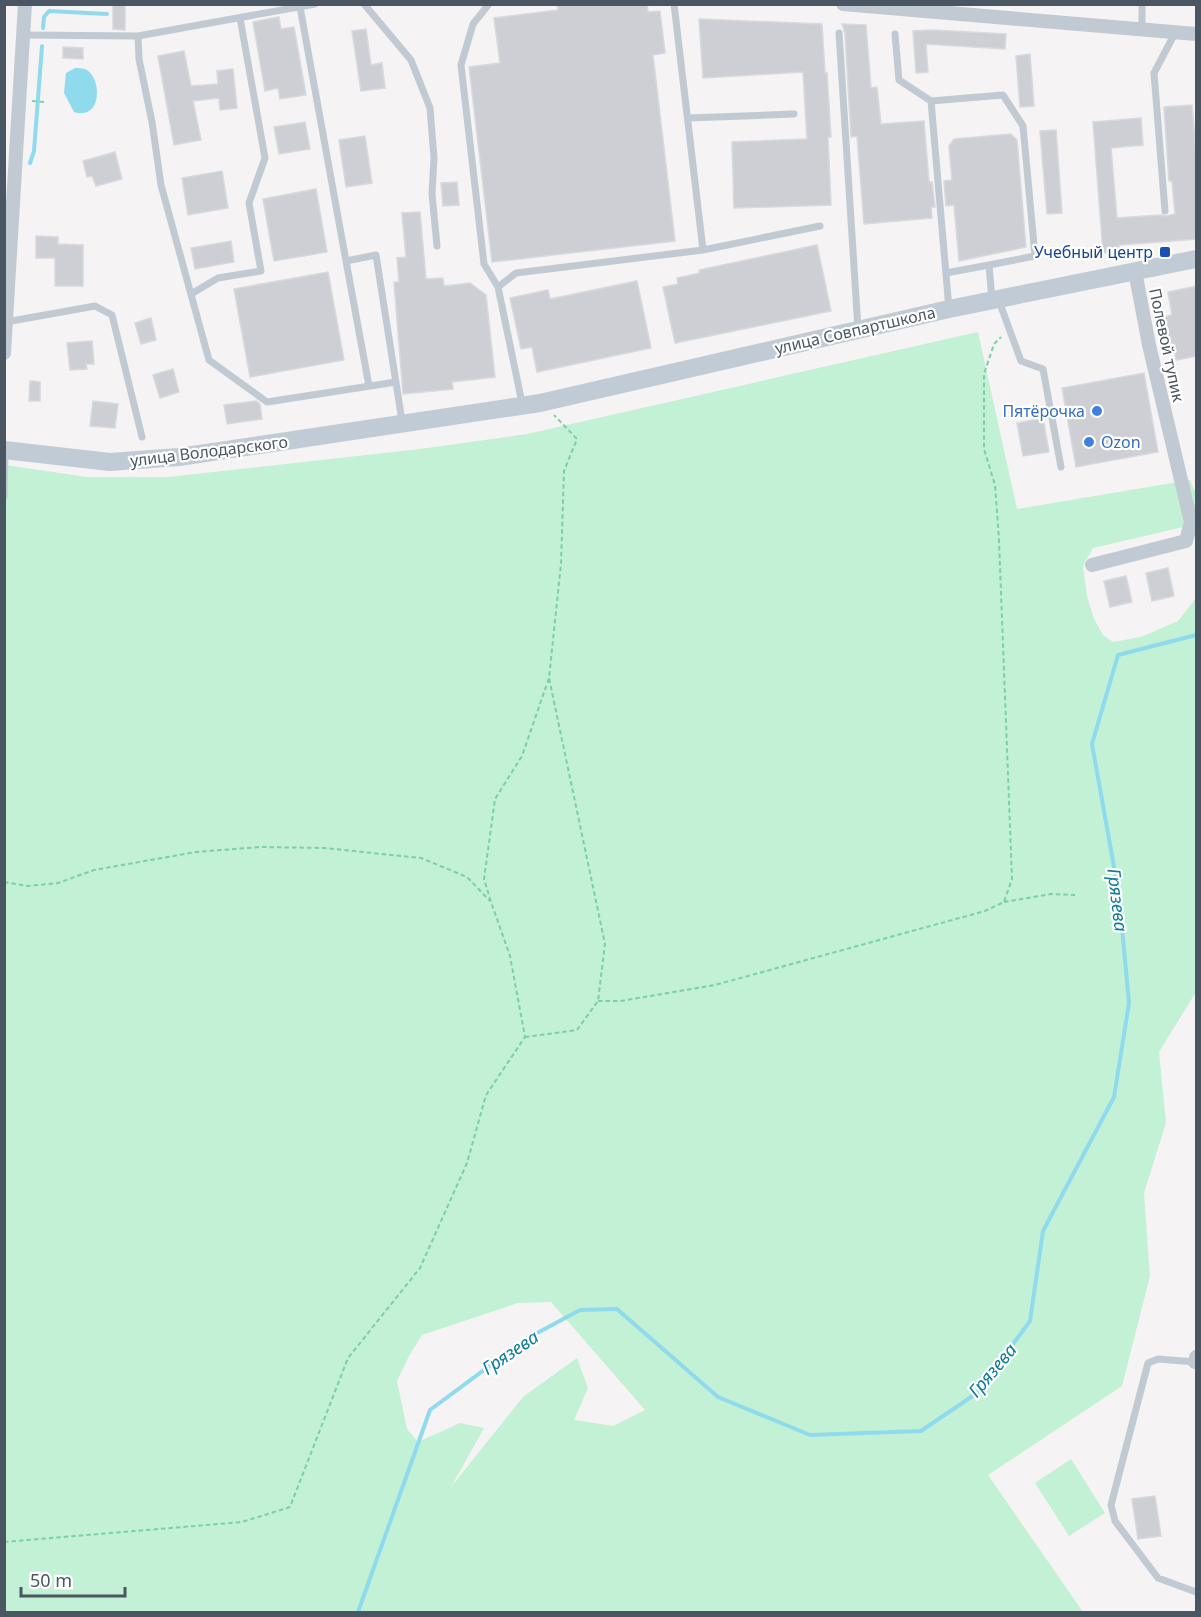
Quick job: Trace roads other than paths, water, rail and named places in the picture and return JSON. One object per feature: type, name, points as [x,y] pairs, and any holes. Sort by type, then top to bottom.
[{"type":"street","points":[[4,353],[25,4]]},
{"type":"street","points":[[843,4],[1197,34]]},
{"type":"street","name":"улица Совпартшкола","points":[[407,423],[526,405],[949,309],[1197,259]]},
{"type":"street","name":"Полевой тупик","points":[[1092,565],[1186,541],[1191,522],[1149,345],[1135,271]]},
{"type":"street","name":"улица Володарского","points":[[5,450],[88,460],[139,461],[407,423]]},
{"type":"lane","points":[[23,35],[138,36],[315,4]]},
{"type":"lane","points":[[364,4],[411,60],[430,108],[434,158],[432,194],[437,246]]},
{"type":"lane","points":[[489,4],[473,24],[461,65],[484,264],[498,287],[526,405]]},
{"type":"lane","points":[[674,4],[703,250]]},
{"type":"lane","points":[[1142,4],[1142,30]]},
{"type":"lane","points":[[300,7],[369,386]]},
{"type":"lane","points":[[191,294],[218,278],[261,271],[249,203],[264,158],[240,18]]},
{"type":"lane","points":[[839,33],[858,329]]},
{"type":"lane","points":[[1165,211],[1154,73],[1175,33]]},
{"type":"lane","points":[[895,34],[899,80],[931,101],[1003,95],[1023,126],[1035,255],[946,273]]},
{"type":"lane","points":[[138,36],[139,59],[152,122],[161,185],[209,360],[267,402],[396,382]]},
{"type":"lane","points":[[931,101],[949,309]]},
{"type":"lane","points":[[687,118],[794,114]]},
{"type":"lane","points":[[498,287],[516,273],[703,250],[820,226]]},
{"type":"lane","points":[[346,261],[376,255],[396,382],[407,423]]},
{"type":"lane","points":[[989,265],[995,299],[1021,361],[1043,369],[1060,467]]},
{"type":"lane","points":[[6,322],[95,306],[112,315],[142,437]]},
{"type":"lane","points":[[4,497],[5,450]]},
{"type":"lane","points":[[1196,1360],[1158,1359],[1148,1363],[1111,1505],[1115,1521],[1158,1578],[1197,1592]]},
{"type":"water","points":[[75,68],[85,69],[91,73],[97,88],[95,104],[83,113],[74,112],[64,93],[66,73]]},
{"type":"waterway","points":[[43,28],[44,17],[49,11],[107,14]]},
{"type":"waterway","points":[[30,163],[34,151],[42,46]]},
{"type":"waterway","name":"Грязева","points":[[358,1612],[430,1410],[526,1339],[580,1310],[617,1309],[718,1397],[810,1435],[921,1431],[977,1393],[1030,1321],[1043,1231],[1114,1097],[1129,1003],[1119,895],[1092,744],[1118,655],[1196,635]]},
{"type":"place","name":"Учебный центр","points":[[1165,252]]},
{"type":"place","name":"Пятёрочка","points":[[1097,411]]},
{"type":"place","name":"Ozon","points":[[1089,442]]}]
